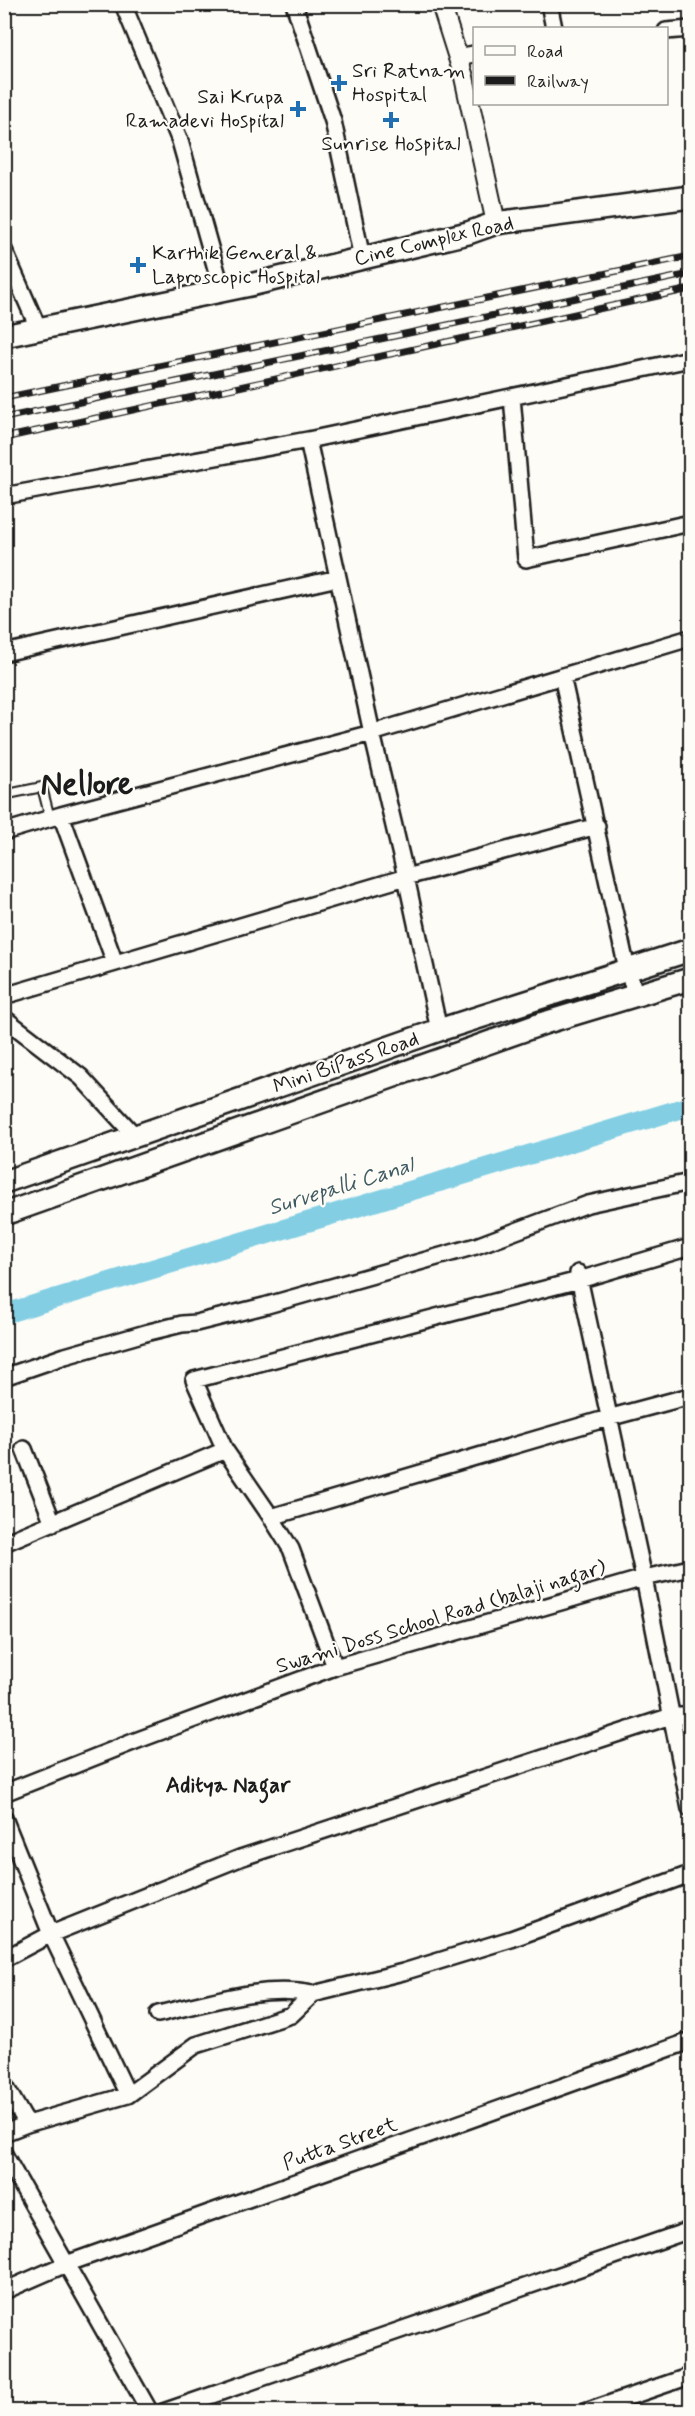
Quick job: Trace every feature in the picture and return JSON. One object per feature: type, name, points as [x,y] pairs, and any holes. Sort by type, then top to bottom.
[{"type":"main road","name":"Cine Complex Road","points":[[4,336],[362,258],[468,233],[496,223],[690,197]]},
{"type":"main road","name":"Mini BiPass Road","points":[[4,1182],[439,1030],[690,950]]},
{"type":"main road","points":[[4,1214],[544,1023],[690,979]]},
{"type":"street","points":[[123,4],[180,141],[222,290]]},
{"type":"street","points":[[294,4],[333,121],[362,258]]},
{"type":"street","points":[[441,4],[466,55],[473,94]]},
{"type":"street","points":[[549,4],[554,27]]},
{"type":"street","points":[[668,31],[690,29]]},
{"type":"street","points":[[475,105],[496,223]]},
{"type":"street","points":[[4,250],[39,330]]},
{"type":"street","points":[[4,496],[308,440],[690,359]]},
{"type":"street","points":[[512,397],[526,559],[690,523]]},
{"type":"street","points":[[308,440],[439,1030]]},
{"type":"street","points":[[4,653],[338,578]]},
{"type":"street","points":[[4,832],[372,732],[690,638]]},
{"type":"street","points":[[562,676],[627,969],[636,995]]},
{"type":"street","points":[[55,817],[116,963]]},
{"type":"street","points":[[4,996],[406,877],[597,826]]},
{"type":"street","points":[[4,1018],[81,1077],[136,1137]]},
{"type":"street","points":[[4,1377],[65,1356],[149,1332],[264,1306],[476,1246],[588,1204],[690,1182]]},
{"type":"street","points":[[335,1667],[291,1549],[225,1450],[194,1380],[690,1247]]},
{"type":"street","points":[[579,1277],[644,1578],[690,1809]]},
{"type":"street","points":[[271,1517],[690,1396]]},
{"type":"street","points":[[24,1449],[53,1523]]},
{"type":"street","points":[[4,1543],[225,1450]]},
{"type":"street","name":"Swami Doss School Road (balaji nagar)","points":[[4,1793],[138,1740],[335,1667],[644,1578],[690,1568]]},
{"type":"street","points":[[4,1959],[51,1934],[240,1858],[671,1716],[690,1716]]},
{"type":"street","points":[[4,1818],[51,1934],[128,2095]]},
{"type":"street","points":[[158,2014],[260,1992],[292,1990],[313,1994],[403,1972],[511,1939],[690,1874]]},
{"type":"street","points":[[4,2133],[27,2124],[128,2095],[196,2045],[291,2014],[313,1994]]},
{"type":"street","name":"Putta Street","points":[[4,2291],[66,2264],[690,2041]]},
{"type":"street","points":[[4,2084],[27,2124]]},
{"type":"street","points":[[4,2154],[150,2412]]},
{"type":"street","points":[[163,2412],[690,2230]]},
{"type":"street","points":[[585,2412],[690,2376]]},
{"type":"lane","points":[[8,794],[42,787],[55,817]]},
{"type":"waterway","name":"Survepalli Canal","points":[[4,1314],[690,1106]]},
{"type":"railway","points":[[4,398],[690,256]]},
{"type":"railway","points":[[4,418],[690,274]]},
{"type":"railway","points":[[4,438],[690,289]]},
{"type":"place","name":"Sri Ratnam Hospital","points":[[339,83]]},
{"type":"place","name":"Sai Krupa Ramadevi Hospital","points":[[298,109]]},
{"type":"place","name":"Sunrise Hospital","points":[[391,120]]},
{"type":"place","name":"Karthik General & Laproscopic Hospital","points":[[138,265]]},
{"type":"district","name":"Nellore","points":[[87,785]]},
{"type":"district","name":"Aditya Nagar","points":[[228,1786]]}]
